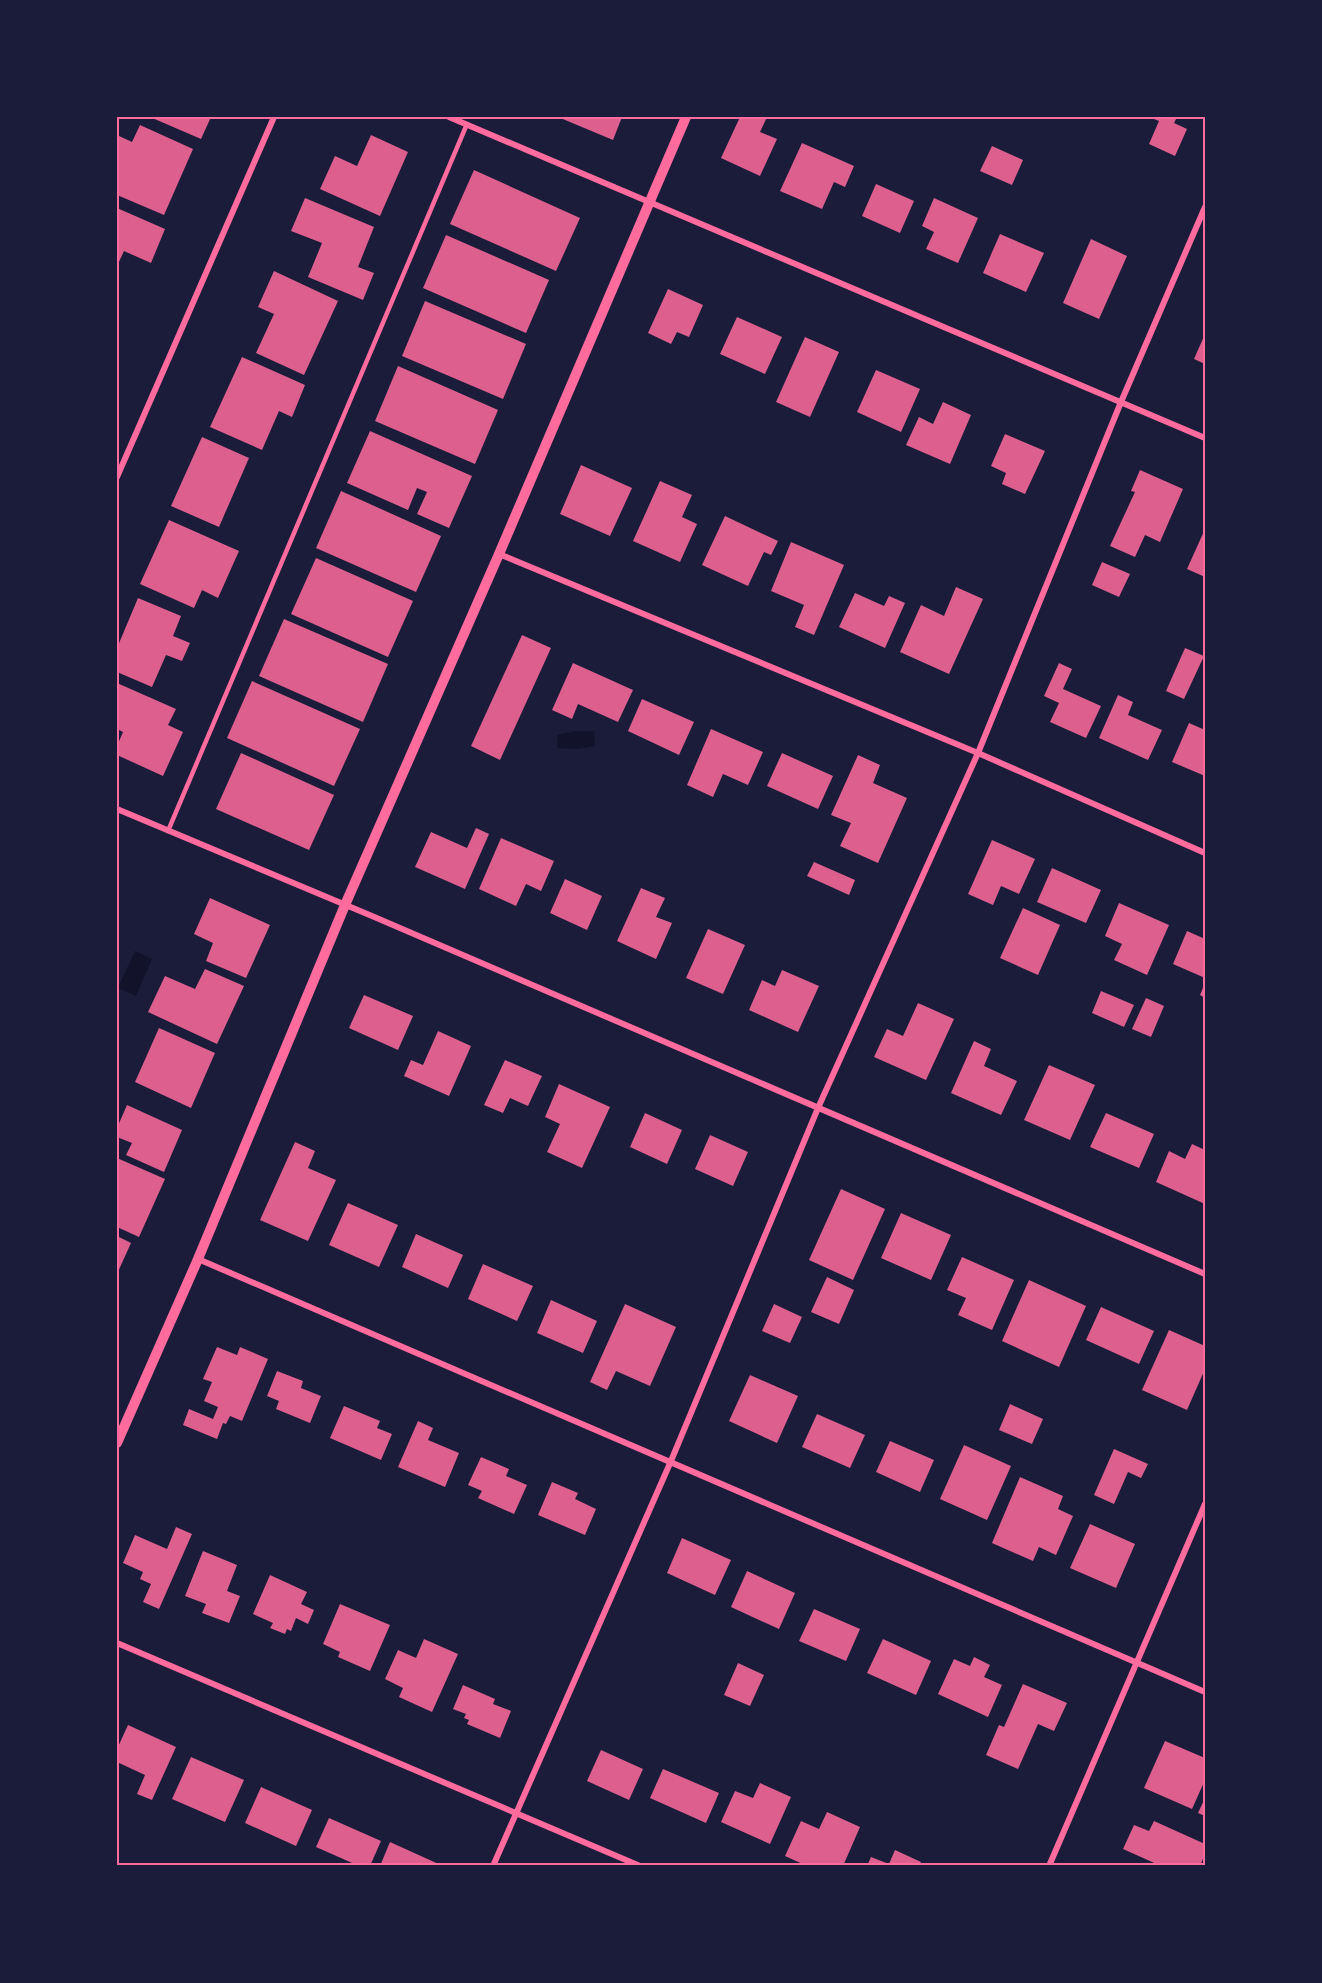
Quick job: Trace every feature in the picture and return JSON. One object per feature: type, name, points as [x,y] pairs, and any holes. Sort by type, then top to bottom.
[{"type":"street","points":[[117,477],[274,117]]},
{"type":"street","points":[[449,117],[1205,438]]},
{"type":"street","points":[[117,1443],[198,1258],[345,904],[499,554],[686,117]]},
{"type":"street","points":[[492,1866],[671,1461],[818,1108],[978,753],[1121,402],[1205,207]]},
{"type":"street","points":[[499,554],[978,753],[1205,853]]},
{"type":"street","points":[[117,809],[345,904],[1205,1274]]},
{"type":"street","points":[[198,1258],[1205,1692]]},
{"type":"street","points":[[1049,1866],[1205,1504]]},
{"type":"street","points":[[117,1643],[640,1866]]},
{"type":"lane","points":[[168,831],[467,124]]},
{"type":"shaded area","points":[[575,731],[594,731],[595,746],[577,749],[558,748],[557,735]]},
{"type":"shaded area","points":[[135,951],[152,959],[136,996],[118,988]]},
{"type":"building","points":[[150,117],[211,117],[201,139]]},
{"type":"building","points":[[558,117],[622,117],[613,140]]},
{"type":"building","points":[[740,117],[767,117],[760,132],[777,139],[760,176],[721,158]]},
{"type":"building","points":[[1149,117],[1177,117],[1174,123],[1187,129],[1175,156],[1149,144],[1159,121]]},
{"type":"building","points":[[140,125],[193,149],[164,215],[117,195],[119,176],[117,175],[117,135],[132,142]]},
{"type":"building","points":[[371,135],[408,152],[380,216],[320,189],[335,156],[357,166]]},
{"type":"building","points":[[802,143],[854,166],[845,187],[834,182],[822,209],[780,191]]},
{"type":"building","points":[[992,146],[1023,160],[1012,185],[980,171]]},
{"type":"building","points":[[474,170],[580,218],[556,271],[450,224]]},
{"type":"building","points":[[876,184],[914,201],[900,233],[862,216]]},
{"type":"building","points":[[305,198],[374,227],[358,267],[374,273],[363,300],[308,277],[322,243],[291,231]]},
{"type":"building","points":[[934,198],[978,218],[958,263],[926,249],[934,232],[922,226]]},
{"type":"building","points":[[117,208],[165,229],[151,263],[124,251],[117,266]]},
{"type":"building","points":[[1000,234],[1044,253],[1026,292],[983,273]]},
{"type":"building","points":[[446,235],[549,280],[526,333],[423,288]]},
{"type":"building","points":[[1091,239],[1127,256],[1099,319],[1063,303]]},
{"type":"building","points":[[274,271],[338,301],[304,375],[256,353],[274,314],[258,307]]},
{"type":"building","points":[[668,289],[703,305],[689,337],[677,332],[671,344],[648,333]]},
{"type":"building","points":[[425,301],[526,344],[503,399],[402,356]]},
{"type":"building","points":[[737,317],[782,337],[765,374],[720,354]]},
{"type":"building","points":[[1205,334],[1205,364],[1194,359]]},
{"type":"building","points":[[805,337],[839,352],[810,417],[776,402]]},
{"type":"building","points":[[242,357],[305,385],[292,417],[279,411],[262,450],[210,427]]},
{"type":"building","points":[[398,366],[498,410],[475,464],[375,421]]},
{"type":"building","points":[[876,370],[920,389],[901,432],[857,412]]},
{"type":"building","points":[[943,402],[971,415],[950,464],[906,445],[919,417],[933,424]]},
{"type":"building","points":[[370,431],[472,476],[449,528],[417,514],[427,492],[417,488],[408,510],[347,483]]},
{"type":"building","points":[[1005,434],[1045,451],[1025,494],[1002,484],[1006,473],[991,466]]},
{"type":"building","points":[[202,437],[249,458],[219,527],[171,506]]},
{"type":"building","points":[[581,465],[632,488],[610,536],[560,514]]},
{"type":"building","points":[[1140,470],[1183,489],[1160,542],[1145,535],[1135,557],[1110,546],[1135,492],[1131,491]]},
{"type":"building","points":[[660,481],[692,495],[682,517],[697,524],[680,562],[633,541]]},
{"type":"building","points":[[341,491],[441,536],[416,592],[316,548]]},
{"type":"building","points":[[725,516],[778,541],[771,555],[764,552],[748,586],[702,565]]},
{"type":"building","points":[[169,520],[239,551],[218,598],[202,590],[194,608],[140,584]]},
{"type":"building","points":[[1205,529],[1205,577],[1187,569]]},
{"type":"building","points":[[791,542],[844,565],[814,635],[795,627],[804,605],[771,591]]},
{"type":"building","points":[[316,558],[413,601],[388,657],[291,614]]},
{"type":"building","points":[[1102,562],[1130,574],[1119,597],[1092,585]]},
{"type":"building","points":[[956,587],[983,599],[949,674],[900,652],[921,605],[944,616]]},
{"type":"building","points":[[855,593],[884,606],[889,596],[905,603],[885,648],[839,627]]},
{"type":"building","points":[[138,598],[181,616],[173,636],[190,643],[182,661],[166,655],[152,687],[117,672],[117,648]]},
{"type":"building","points":[[284,619],[388,664],[363,722],[259,676]]},
{"type":"building","points":[[522,635],[551,648],[500,760],[471,746]]},
{"type":"building","points":[[1185,648],[1204,656],[1184,699],[1166,691]]},
{"type":"building","points":[[573,663],[633,690],[618,722],[578,704],[572,719],[552,710]]},
{"type":"building","points":[[1059,663],[1072,669],[1063,689],[1101,706],[1086,738],[1050,722],[1059,703],[1044,696]]},
{"type":"building","points":[[252,681],[360,729],[334,786],[227,738]]},
{"type":"building","points":[[117,683],[176,709],[168,725],[183,732],[163,776],[117,755],[117,746],[123,732],[117,729]]},
{"type":"building","points":[[1118,695],[1133,702],[1128,715],[1162,730],[1148,760],[1099,738]]},
{"type":"building","points":[[642,699],[694,722],[679,755],[628,731]]},
{"type":"building","points":[[1189,723],[1205,730],[1205,776],[1172,762]]},
{"type":"building","points":[[711,729],[763,752],[748,785],[723,774],[713,797],[687,785]]},
{"type":"building","points":[[241,753],[334,795],[309,850],[216,809]]},
{"type":"building","points":[[782,753],[833,776],[818,809],[767,786]]},
{"type":"building","points":[[858,755],[880,765],[873,783],[907,798],[878,863],[840,846],[851,823],[831,815]]},
{"type":"building","points":[[476,828],[489,834],[465,889],[415,867],[431,832],[467,848]]},
{"type":"building","points":[[501,838],[554,861],[541,891],[526,884],[516,906],[479,889]]},
{"type":"building","points":[[992,840],[1035,859],[1019,894],[1001,886],[993,905],[968,894]]},
{"type":"building","points":[[814,862],[855,880],[849,895],[807,876]]},
{"type":"building","points":[[1052,868],[1101,890],[1086,923],[1037,902]]},
{"type":"building","points":[[565,879],[602,896],[587,930],[550,913]]},
{"type":"building","points":[[641,888],[665,898],[656,917],[672,923],[656,959],[617,941]]},
{"type":"building","points":[[210,898],[270,925],[246,978],[206,961],[213,943],[194,934]]},
{"type":"building","points":[[1119,903],[1169,925],[1147,975],[1114,960],[1122,944],[1105,936]]},
{"type":"building","points":[[1023,908],[1060,925],[1038,975],[1000,958]]},
{"type":"building","points":[[708,929],[745,945],[723,994],[686,978]]},
{"type":"building","points":[[1187,931],[1205,939],[1205,978],[1173,964]]},
{"type":"building","points":[[205,969],[244,986],[217,1044],[148,1012],[165,976],[195,989]]},
{"type":"building","points":[[782,970],[819,986],[798,1032],[749,1010],[762,980],[775,986]]},
{"type":"building","points":[[1205,983],[1205,998],[1200,995]]},
{"type":"building","points":[[1101,991],[1134,1005],[1124,1027],[1092,1013]]},
{"type":"building","points":[[364,995],[413,1016],[398,1050],[349,1028]]},
{"type":"building","points":[[1146,998],[1164,1006],[1151,1037],[1132,1029]]},
{"type":"building","points":[[918,1003],[954,1019],[926,1080],[874,1057],[887,1029],[903,1036]]},
{"type":"building","points":[[159,1028],[215,1053],[191,1108],[135,1082]]},
{"type":"building","points":[[438,1031],[471,1046],[449,1096],[404,1076],[411,1060],[423,1065]]},
{"type":"building","points":[[974,1041],[991,1049],[984,1066],[1017,1081],[1001,1115],[951,1093]]},
{"type":"building","points":[[505,1060],[542,1076],[528,1106],[510,1098],[503,1113],[484,1105]]},
{"type":"building","points":[[1049,1065],[1095,1085],[1070,1140],[1024,1120]]},
{"type":"building","points":[[559,1084],[610,1107],[582,1168],[547,1152],[560,1124],[545,1117]]},
{"type":"building","points":[[127,1105],[182,1130],[164,1172],[126,1155],[132,1143],[117,1137],[117,1128]]},
{"type":"building","points":[[645,1113],[682,1130],[667,1164],[630,1147]]},
{"type":"building","points":[[1106,1113],[1154,1134],[1139,1168],[1090,1147]]},
{"type":"building","points":[[710,1135],[748,1152],[733,1186],[695,1169]]},
{"type":"building","points":[[295,1142],[315,1151],[308,1168],[336,1180],[308,1241],[260,1220]]},
{"type":"building","points":[[1192,1144],[1205,1150],[1205,1204],[1156,1182],[1169,1151],[1185,1159]]},
{"type":"building","points":[[117,1158],[165,1179],[139,1237],[117,1227]]},
{"type":"building","points":[[841,1189],[885,1209],[853,1280],[809,1260]]},
{"type":"building","points":[[348,1203],[398,1225],[379,1267],[329,1245]]},
{"type":"building","points":[[901,1213],[951,1235],[931,1280],[881,1258]]},
{"type":"building","points":[[416,1234],[463,1255],[448,1288],[402,1267]]},
{"type":"building","points":[[117,1236],[131,1243],[117,1274]]},
{"type":"building","points":[[962,1257],[1014,1280],[992,1330],[958,1315],[966,1298],[947,1290]]},
{"type":"building","points":[[483,1264],[533,1286],[517,1321],[468,1299]]},
{"type":"building","points":[[827,1277],[854,1290],[839,1324],[811,1312]]},
{"type":"building","points":[[1029,1280],[1086,1306],[1059,1367],[1002,1341]]},
{"type":"building","points":[[551,1300],[597,1321],[583,1353],[537,1333]]},
{"type":"building","points":[[625,1304],[676,1327],[650,1386],[616,1371],[607,1390],[590,1382]]},
{"type":"building","points":[[774,1304],[802,1317],[790,1343],[762,1331]]},
{"type":"building","points":[[1101,1307],[1154,1331],[1139,1364],[1086,1340]]},
{"type":"building","points":[[1169,1330],[1205,1346],[1205,1369],[1187,1410],[1142,1390]]},
{"type":"building","points":[[217,1347],[237,1355],[240,1347],[268,1359],[242,1421],[230,1416],[226,1424],[223,1423],[217,1439],[183,1425],[189,1409],[213,1419],[218,1407],[204,1401],[212,1382],[203,1379]]},
{"type":"building","points":[[277,1371],[303,1381],[301,1388],[321,1396],[310,1423],[276,1409],[279,1401],[267,1396]]},
{"type":"building","points":[[750,1375],[798,1396],[777,1443],[729,1421]]},
{"type":"building","points":[[1010,1404],[1043,1419],[1032,1444],[999,1430]]},
{"type":"building","points":[[344,1406],[380,1421],[377,1428],[392,1434],[381,1460],[330,1438]]},
{"type":"building","points":[[817,1414],[865,1435],[850,1468],[802,1447]]},
{"type":"building","points":[[418,1421],[433,1428],[428,1440],[459,1453],[445,1487],[398,1467]]},
{"type":"building","points":[[890,1441],[934,1460],[920,1492],[876,1472]]},
{"type":"building","points":[[964,1445],[1011,1466],[987,1520],[940,1499]]},
{"type":"building","points":[[1114,1449],[1148,1464],[1141,1478],[1128,1472],[1114,1504],[1094,1495]]},
{"type":"building","points":[[481,1457],[509,1469],[506,1476],[527,1485],[514,1514],[478,1498],[482,1491],[468,1485]]},
{"type":"building","points":[[1020,1477],[1063,1496],[1058,1509],[1073,1516],[1056,1555],[1039,1547],[1033,1561],[992,1543]]},
{"type":"building","points":[[552,1482],[578,1493],[575,1499],[596,1509],[585,1535],[538,1515]]},
{"type":"building","points":[[1090,1524],[1135,1544],[1116,1588],[1070,1568]]},
{"type":"building","points":[[176,1527],[192,1534],[159,1609],[143,1602],[151,1584],[140,1579],[143,1572],[123,1563],[135,1535],[167,1549]]},
{"type":"building","points":[[682,1538],[731,1560],[715,1595],[667,1573]]},
{"type":"building","points":[[203,1551],[237,1565],[227,1591],[240,1596],[229,1623],[202,1613],[206,1604],[185,1596]]},
{"type":"building","points":[[747,1571],[795,1593],[779,1629],[731,1607]]},
{"type":"building","points":[[270,1575],[307,1592],[301,1604],[314,1610],[308,1624],[296,1618],[291,1631],[287,1629],[285,1634],[270,1628],[273,1623],[253,1614]]},
{"type":"building","points":[[340,1604],[390,1625],[370,1671],[338,1657],[340,1652],[323,1644]]},
{"type":"building","points":[[814,1609],[860,1629],[846,1661],[799,1641]]},
{"type":"building","points":[[424,1639],[458,1654],[432,1712],[399,1697],[403,1688],[385,1679],[398,1650],[416,1658]]},
{"type":"building","points":[[883,1639],[931,1661],[916,1695],[867,1673]]},
{"type":"building","points":[[974,1657],[990,1665],[984,1677],[1002,1685],[988,1717],[938,1694],[954,1659],[970,1666]]},
{"type":"building","points":[[738,1663],[764,1675],[750,1706],[724,1695]]},
{"type":"building","points":[[1023,1684],[1067,1703],[1054,1731],[1038,1724],[1018,1769],[986,1755],[999,1725],[1004,1727]]},
{"type":"building","points":[[463,1685],[495,1699],[493,1704],[511,1711],[500,1738],[467,1724],[469,1720],[464,1718],[466,1714],[453,1709]]},
{"type":"building","points":[[128,1725],[176,1747],[152,1800],[137,1794],[145,1775],[117,1762],[117,1749]]},
{"type":"building","points":[[1165,1741],[1205,1758],[1205,1780],[1192,1809],[1144,1788]]},
{"type":"building","points":[[601,1750],[643,1769],[629,1800],[587,1781]]},
{"type":"building","points":[[191,1757],[244,1780],[225,1822],[172,1799]]},
{"type":"building","points":[[663,1769],[719,1793],[706,1823],[650,1798]]},
{"type":"building","points":[[760,1783],[791,1797],[770,1844],[721,1822],[735,1791],[753,1798]]},
{"type":"building","points":[[261,1787],[312,1810],[296,1846],[245,1823]]},
{"type":"building","points":[[1205,1798],[1205,1816],[1198,1813]]},
{"type":"building","points":[[827,1812],[860,1827],[843,1866],[807,1866],[785,1856],[801,1821],[819,1829]]},
{"type":"building","points":[[329,1818],[381,1841],[370,1866],[359,1866],[316,1847]]},
{"type":"building","points":[[1154,1821],[1205,1844],[1205,1854],[1200,1866],[1161,1866],[1123,1849],[1134,1825],[1149,1831]]},
{"type":"building","points":[[390,1842],[443,1866],[380,1866]]},
{"type":"building","points":[[895,1850],[921,1862],[920,1866],[867,1866],[871,1857],[889,1864]]}]
